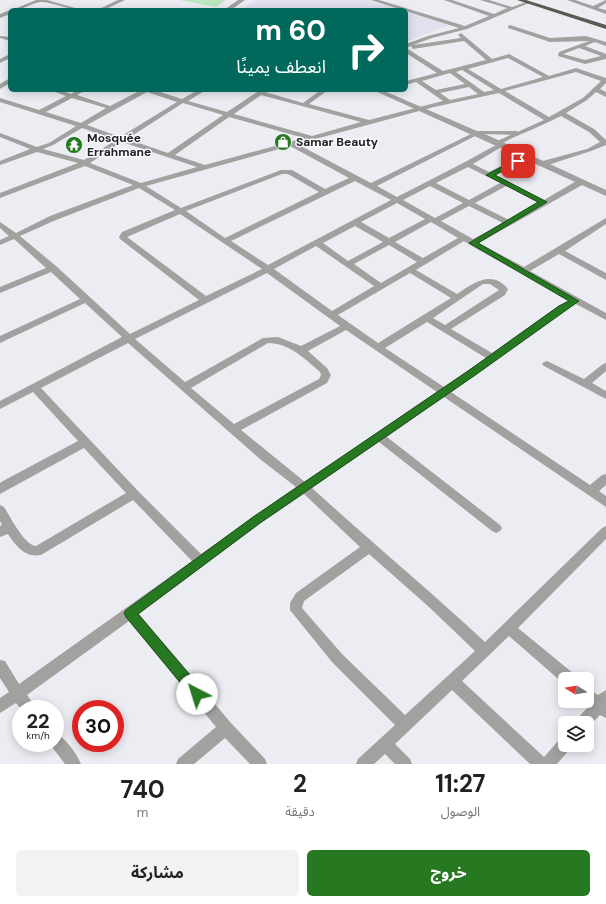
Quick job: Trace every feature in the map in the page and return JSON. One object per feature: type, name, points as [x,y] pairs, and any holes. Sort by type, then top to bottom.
[{"type":"highway","points":[[525,1],[606,26]]},
{"type":"street","points":[[20,8],[41,0],[71,8]]},
{"type":"street","points":[[104,8],[122,0]]},
{"type":"street","points":[[229,8],[242,0]]},
{"type":"street","points":[[237,8],[249,0]]},
{"type":"street","points":[[374,0],[400,8]]},
{"type":"street","points":[[447,0],[494,16]]},
{"type":"street","points":[[483,0],[511,8]]},
{"type":"street","points":[[512,0],[525,1]]},
{"type":"street","points":[[570,0],[606,12]]},
{"type":"street","points":[[593,8],[606,0]]},
{"type":"street","points":[[409,48],[430,37],[456,32],[525,1]]},
{"type":"street","points":[[408,10],[465,28]]},
{"type":"street","points":[[510,27],[550,40],[581,38],[606,44]]},
{"type":"street","points":[[456,32],[491,61]]},
{"type":"street","points":[[409,48],[466,39]]},
{"type":"street","points":[[594,40],[561,53],[560,55],[585,62],[606,57]]},
{"type":"street","points":[[579,46],[606,57]]},
{"type":"street","points":[[409,48],[443,74]]},
{"type":"street","points":[[408,82],[515,54]]},
{"type":"street","points":[[509,56],[549,78]]},
{"type":"street","points":[[463,68],[549,120]]},
{"type":"street","points":[[0,243],[53,218],[140,185],[312,138],[449,102],[500,91],[576,70],[606,80],[597,90],[585,99],[537,126],[515,133],[496,143],[468,164],[355,222],[317,244],[129,338],[0,405]]},
{"type":"street","points":[[451,72],[484,95]]},
{"type":"street","points":[[417,80],[449,102]]},
{"type":"street","points":[[435,92],[470,85]]},
{"type":"street","points":[[597,90],[606,95]]},
{"type":"street","points":[[60,92],[111,108]]},
{"type":"street","points":[[40,112],[80,92]]},
{"type":"street","points":[[0,164],[38,150],[111,108],[143,92]]},
{"type":"street","points":[[153,92],[312,138]]},
{"type":"street","points":[[0,196],[85,163],[182,101],[199,92]]},
{"type":"street","points":[[170,155],[261,92]]},
{"type":"street","points":[[265,92],[304,105],[371,123]]},
{"type":"street","points":[[304,105],[322,92]]},
{"type":"street","points":[[381,92],[422,109]]},
{"type":"street","points":[[388,92],[606,193]]},
{"type":"street","points":[[0,100],[170,155],[203,168]]},
{"type":"street","points":[[542,164],[605,145],[604,141],[597,135],[561,113]]},
{"type":"street","points":[[461,127],[483,133],[515,133]]},
{"type":"street","points":[[372,186],[477,133]]},
{"type":"street","points":[[515,133],[516,152]]},
{"type":"street","points":[[0,135],[38,150],[85,163],[140,185],[181,210],[239,251],[268,269],[347,326],[606,502]]},
{"type":"street","points":[[290,144],[372,186],[606,317]]},
{"type":"street","points":[[489,175],[526,157]]},
{"type":"street","points":[[468,164],[543,202]]},
{"type":"street","points":[[205,300],[123,237],[125,234],[181,210],[281,172],[289,172],[326,193]]},
{"type":"street","points":[[225,241],[355,178]]},
{"type":"street","points":[[473,243],[543,202],[581,182]]},
{"type":"street","points":[[430,183],[509,223]]},
{"type":"street","points":[[348,264],[506,183]]},
{"type":"street","points":[[524,271],[559,251],[606,220]]},
{"type":"street","points":[[355,222],[424,262]]},
{"type":"street","points":[[0,224],[53,268],[85,300],[264,456],[305,488],[369,547],[434,603],[485,651]]},
{"type":"street","points":[[332,315],[464,238]]},
{"type":"street","points":[[317,244],[381,286]]},
{"type":"street","points":[[559,251],[606,277]]},
{"type":"street","points":[[0,290],[53,268]]},
{"type":"street","points":[[410,270],[458,298]]},
{"type":"street","points":[[379,347],[428,318],[480,282],[486,281],[504,289],[502,293],[446,328]]},
{"type":"street","points":[[0,340],[85,300]]},
{"type":"street","points":[[0,706],[257,520],[445,392],[491,357],[562,308],[575,301]]},
{"type":"street","points":[[428,318],[491,357]]},
{"type":"street","points":[[301,350],[347,326]]},
{"type":"street","points":[[185,387],[266,340],[278,340],[301,350],[324,370],[326,375],[323,381],[316,386],[233,429]]},
{"type":"street","points":[[548,364],[606,395]]},
{"type":"street","points":[[584,384],[606,366]]},
{"type":"street","points":[[35,388],[134,494],[200,561]]},
{"type":"street","points":[[379,436],[496,528]]},
{"type":"street","points":[[0,490],[8,484],[86,442]]},
{"type":"street","points":[[591,491],[606,478]]},
{"type":"street","points":[[0,510],[4,529],[28,549],[34,551],[40,550],[134,494]]},
{"type":"street","points":[[363,764],[453,682],[606,530]]},
{"type":"street","points":[[369,547],[300,597],[296,603],[296,610],[337,658],[405,725]]},
{"type":"street","points":[[130,613],[226,728],[260,764]]},
{"type":"street","points":[[509,628],[561,672]]},
{"type":"street","points":[[0,666],[23,700]]},
{"type":"street","points":[[453,682],[541,764]]},
{"type":"street","points":[[591,716],[604,705],[594,699]]},
{"type":"street","points":[[183,764],[226,728]]},
{"type":"street","points":[[385,744],[405,764]]},
{"type":"street","points":[[64,751],[74,764]]},
{"type":"street","points":[[548,764],[558,752]]},
{"type":"shaded area","points":[[256,0],[369,0],[396,8],[244,8]]},
{"type":"shaded area","points":[[408,12],[451,24],[408,41]]},
{"type":"green space","points":[[180,0],[226,0],[216,7]]},
{"type":"place","name":"Samar Beauty","points":[[283,142]]},
{"type":"place","name":"Mosquée Errahmane","points":[[74,145]]},
{"type":"route","points":[[197,694],[130,613],[257,520],[305,488],[373,439],[471,374],[491,357],[562,308],[575,301],[473,243],[543,202],[489,175],[518,161]]}]
